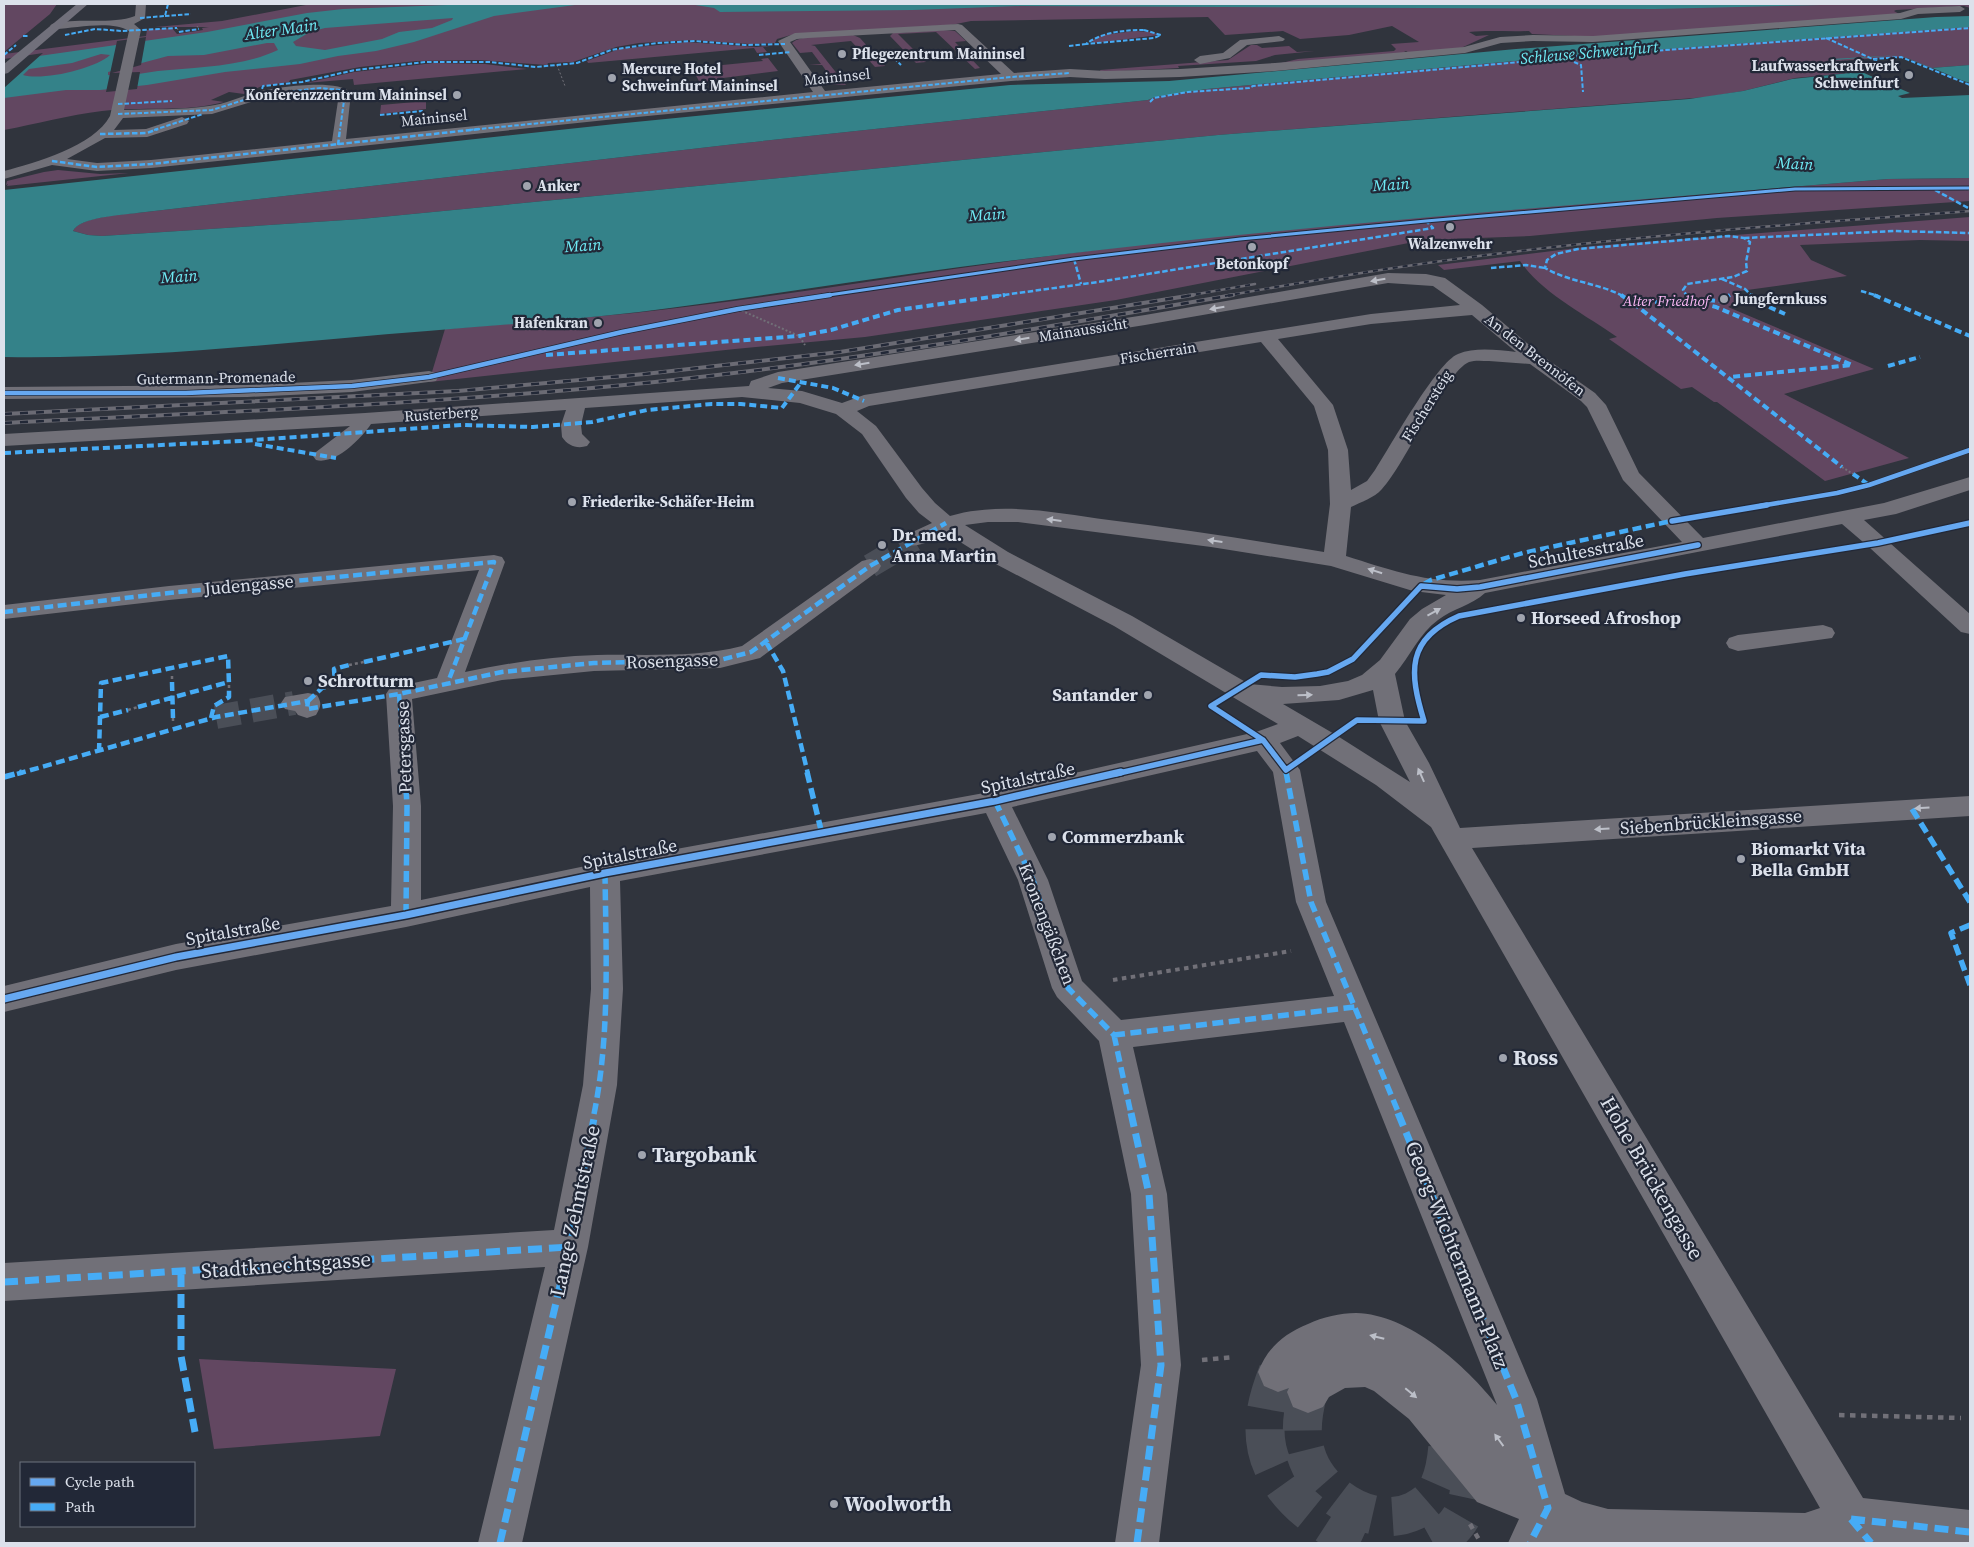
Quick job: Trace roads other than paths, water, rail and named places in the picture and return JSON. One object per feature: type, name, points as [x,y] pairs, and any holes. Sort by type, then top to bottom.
[{"type":"main road","points":[[4,70],[83,4]]},
{"type":"street","points":[[124,24],[140,18],[141,4]]},
{"type":"street","points":[[1070,73],[1105,75],[1180,73],[1275,67],[1465,50],[1500,40],[1532,38],[1593,40],[1901,16],[1917,11],[1960,9]]},
{"type":"street","points":[[52,161],[100,134],[114,122],[135,30],[132,26],[124,24],[56,26]]},
{"type":"street","points":[[821,95],[785,44],[788,38],[808,35],[958,27],[1011,77]]},
{"type":"street","points":[[1070,73],[1103,67],[1220,58],[1244,42],[1279,39]]},
{"type":"street","points":[[1253,67],[1292,58],[1393,49]]},
{"type":"street","name":"Maininsel","points":[[4,175],[52,161],[98,167],[123,166],[821,95],[1070,73]]},
{"type":"street","points":[[100,134],[147,133],[260,95],[320,88],[341,90],[345,93],[338,145]]},
{"type":"street","points":[[118,109],[212,110]]},
{"type":"street","name":"Mainaussicht","points":[[742,391],[778,378],[1144,320],[1388,278],[1426,278]]},
{"type":"street","name":"An den Brennöfen","points":[[1426,278],[1439,282],[1476,309],[1535,360],[1588,397],[1596,405],[1620,459],[1630,476],[1698,544]]},
{"type":"street","name":"Fischerrain","points":[[843,410],[864,401],[1371,319],[1476,309]]},
{"type":"street","points":[[1265,336],[1323,405],[1338,450],[1340,504],[1334,560]]},
{"type":"street","name":"Fischersteig","points":[[1340,504],[1373,486],[1407,438],[1451,367],[1462,358],[1486,356],[1535,360]]},
{"type":"street","name":"Gutermann-Promenade","points":[[4,393],[247,391],[352,386],[429,377]]},
{"type":"street","name":"Rusterberg","points":[[4,440],[365,419],[742,391],[802,397],[843,410],[869,430],[914,493],[927,508],[946,523]]},
{"type":"street","points":[[577,404],[571,432],[572,437],[580,442]]},
{"type":"street","points":[[323,456],[355,433],[365,419]]},
{"type":"street","name":"Schultesstraße","points":[[1480,587],[1698,544],[1846,518],[1888,509],[1970,483]]},
{"type":"street","points":[[914,540],[946,523],[966,517],[985,514],[1018,515],[1211,540],[1334,560],[1421,586],[1457,590],[1480,587]]},
{"type":"street","points":[[1846,518],[1878,543],[1970,627]]},
{"type":"street","points":[[946,523],[1000,557],[1123,621],[1386,778],[1447,829]]},
{"type":"street","name":"Judengasse","points":[[4,612],[169,593],[494,562],[448,682]]},
{"type":"street","name":"Rosengasse","points":[[448,682],[502,672],[594,664],[720,660],[751,652],[870,566]]},
{"type":"street","points":[[1239,689],[1266,695],[1306,696],[1340,691],[1364,684],[1382,673],[1412,630],[1427,616],[1480,587]]},
{"type":"street","points":[[1738,643],[1823,633]]},
{"type":"street","name":"Hohe Brückengasse","points":[[1382,673],[1392,721],[1415,762],[1447,829],[1861,1531]]},
{"type":"street","name":"Petersgasse","points":[[406,915],[407,806],[399,694],[448,682]]},
{"type":"street","name":"Spitalstraße","points":[[4,999],[176,957],[406,915],[605,873],[995,801],[1263,740],[1299,725]]},
{"type":"street","name":"Georg-Wichtermann-Platz","points":[[1263,740],[1286,770],[1311,902],[1356,1007],[1516,1399],[1544,1532]]},
{"type":"street","name":"Kronengäßchen","points":[[995,801],[1033,880],[1068,988],[1114,1036]]},
{"type":"street","name":"Siebenbrückleinsgasse","points":[[1447,829],[1970,806]]},
{"type":"street","name":"Lange Zehntstraße","points":[[500,1543],[569,1246],[600,1085],[606,989],[605,873]]},
{"type":"street","points":[[1137,1543],[1161,1365],[1149,1194],[1114,1036],[1356,1007]]},
{"type":"street","name":"Stadtknechtsgasse","points":[[4,1282],[138,1275],[569,1246]]},
{"type":"street","points":[[1293,1382],[1315,1383],[1328,1374],[1344,1368],[1365,1367],[1388,1375],[1424,1404],[1492,1487],[1544,1532],[1576,1522],[1608,1531],[1642,1533],[1805,1535],[1861,1531],[1970,1532]]},
{"type":"water","name":"Alter Main","points":[[473,4],[621,4],[575,5],[494,16],[414,42],[376,51],[300,64],[225,72],[147,85],[100,90],[66,90],[4,98],[4,61],[207,32],[307,13],[343,9]],"holes":[[[453,18],[432,28],[399,32],[382,39],[325,50],[296,46],[293,42],[310,32],[325,28]],[[267,43],[274,43],[278,50],[264,56],[234,63],[127,76],[108,75],[108,72],[168,56],[204,55]],[[101,54],[110,55],[93,65],[55,75],[23,75],[29,69],[72,63]]]},
{"type":"water","points":[[689,4],[1863,4],[1655,9],[1020,6],[913,10],[720,12],[714,8]]},
{"type":"water","points":[[1970,16],[1970,27],[1571,56],[1207,89],[1155,97],[1148,100],[735,144],[112,216],[84,223],[77,226],[73,231],[102,236],[361,219],[1218,135],[1689,99],[1743,91],[1792,79],[1860,72],[1836,61],[1910,93],[1898,96],[1902,98],[1970,95],[1970,178],[1888,179],[1307,228],[960,267],[679,307],[566,319],[175,352],[4,357],[4,190],[615,124],[1010,85],[1169,81],[1516,49]]},
{"type":"water","points":[[1900,55],[1834,60],[1832,59]]},
{"type":"water","points":[[1970,65],[1970,83],[1959,79],[1932,68]]},
{"type":"tunnel","points":[[870,566],[914,540]]},
{"type":"tunnel","points":[[216,717],[294,703]]},
{"type":"tunnel","points":[[1278,1372],[1269,1400],[1265,1421],[1267,1448],[1273,1467],[1295,1499],[1310,1512],[1326,1524],[1361,1543]]},
{"type":"tunnel","points":[[1308,1392],[1302,1426],[1303,1443],[1308,1460],[1315,1474],[1325,1487],[1352,1507],[1367,1513],[1399,1516],[1414,1511],[1431,1499],[1442,1478],[1447,1453],[1449,1427]]},
{"type":"tunnel","points":[[1433,1543],[1454,1526],[1466,1506],[1470,1482],[1468,1455]]},
{"type":"railway","points":[[1225,296],[1461,258],[1554,247],[1732,230],[1970,211]]},
{"type":"railway","points":[[1186,296],[1255,284]]},
{"type":"railway","points":[[4,414],[458,391],[645,374],[840,352],[1193,295]]},
{"type":"railway","points":[[4,423],[411,402],[655,382],[800,365],[1017,332],[1233,295]]},
{"type":"place","name":"Pflegezentrum Maininsel","points":[[842,54]]},
{"type":"place","name":"Laufwasserkraftwerk Schweinfurt","points":[[1909,75]]},
{"type":"place","name":"Mercure Hotel Schweinfurt Maininsel","points":[[612,78]]},
{"type":"place","name":"Konferenzzentrum Maininsel","points":[[457,95]]},
{"type":"place","name":"Anker","points":[[527,186]]},
{"type":"place","name":"Walzenwehr","points":[[1450,227]]},
{"type":"place","name":"Betonkopf","points":[[1252,247]]},
{"type":"place","name":"Jungfernkuss","points":[[1724,299]]},
{"type":"place","name":"Hafenkran","points":[[598,323]]},
{"type":"place","name":"Friederike-Schäfer-Heim","points":[[572,502]]},
{"type":"place","name":"Dr. med. Anna Martin","points":[[882,545]]},
{"type":"place","name":"Horseed Afroshop","points":[[1521,618]]},
{"type":"place","name":"Schrotturm","points":[[308,681]]},
{"type":"place","name":"Santander","points":[[1148,695]]},
{"type":"place","name":"Commerzbank","points":[[1052,837]]},
{"type":"place","name":"Biomarkt Vita Bella GmbH","points":[[1741,859]]},
{"type":"place","name":"Ross","points":[[1503,1058]]},
{"type":"place","name":"Targobank","points":[[642,1155]]},
{"type":"place","name":"Woolworth","points":[[834,1504]]},
{"type":"water label","name":"Schleuse Schweinfurt","points":[[1589,52]]},
{"type":"water label","name":"Main","points":[[1795,163]]},
{"type":"water label","name":"Main","points":[[1391,184]]},
{"type":"water label","name":"Main","points":[[987,214]]},
{"type":"water label","name":"Main","points":[[583,245]]},
{"type":"water label","name":"Main","points":[[179,276]]},
{"type":"park label","name":"Alter Friedhof","points":[[1666,301]]}]
